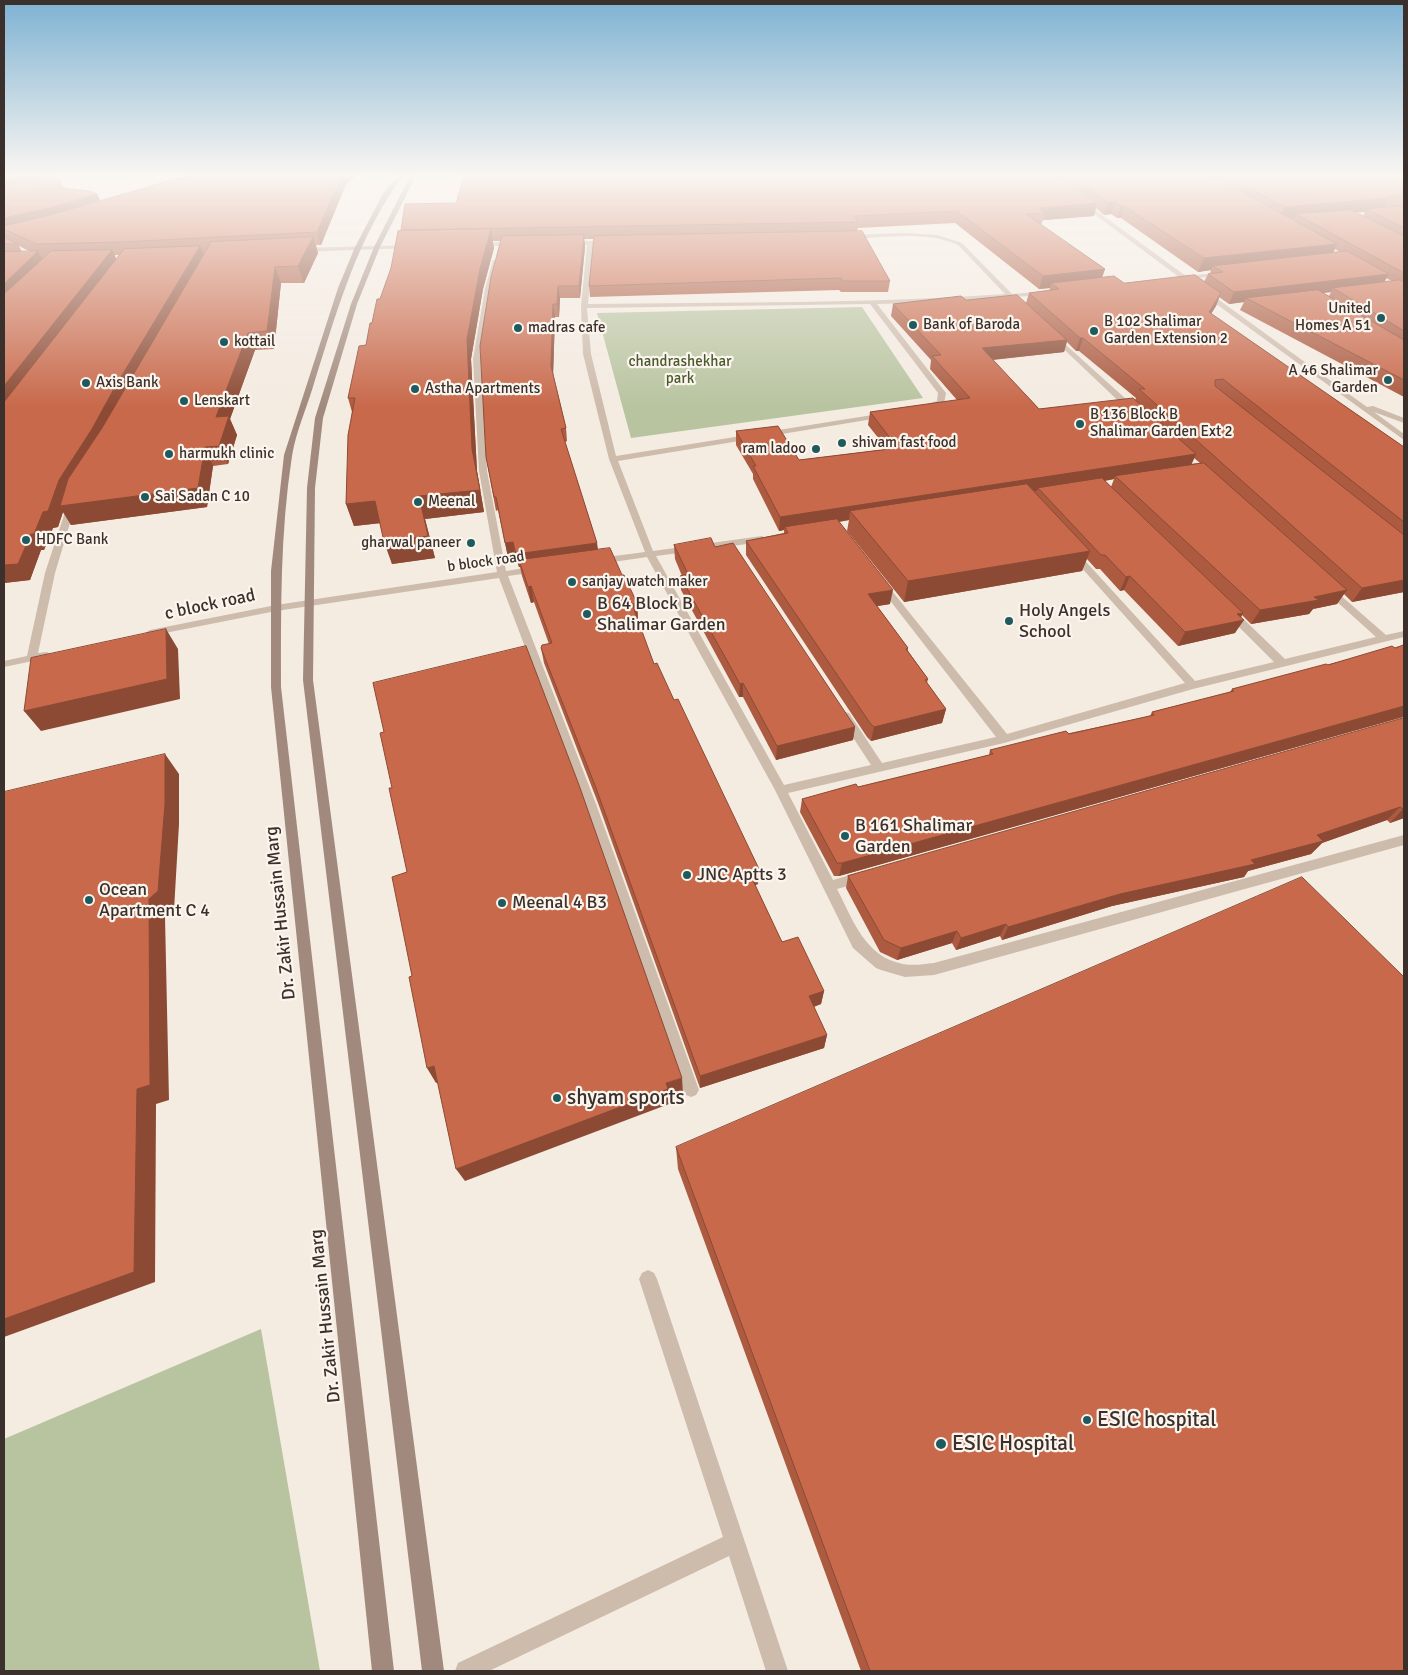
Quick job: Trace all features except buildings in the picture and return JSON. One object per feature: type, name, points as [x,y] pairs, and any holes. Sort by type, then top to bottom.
[{"type":"street","name":"Dr. Zakir Hussain Marg","points":[[356,251],[341,288],[288,455],[276,571],[276,688],[383,1671]]},
{"type":"street","points":[[375,251],[354,304],[319,418],[311,488],[308,680],[433,1671]]},
{"type":"street","points":[[498,251],[488,288],[477,359],[483,470],[502,574],[590,804],[691,1090]]},
{"type":"street","points":[[589,251],[584,306],[587,354],[604,427],[614,459],[650,554],[781,790],[858,944],[881,964],[905,970],[934,969],[1404,840]]},
{"type":"street","points":[[967,251],[1009,296],[1031,316]]},
{"type":"street","points":[[1149,251],[1404,438]]},
{"type":"street","points":[[1176,279],[1235,272]]},
{"type":"street","points":[[584,306],[872,302],[1009,296],[1049,292]]},
{"type":"street","points":[[872,302],[942,393],[941,402],[912,411]]},
{"type":"street","points":[[1228,308],[1238,307]]},
{"type":"street","points":[[1046,330],[1141,417]]},
{"type":"street","points":[[1351,401],[1404,421]]},
{"type":"street","points":[[614,459],[893,414]]},
{"type":"street","points":[[32,658],[50,573],[74,497]]},
{"type":"street","points":[[591,562],[650,554],[734,547],[770,538]]},
{"type":"street","points":[[1069,549],[1193,685]]},
{"type":"street","name":"b block road","points":[[276,608],[551,567]]},
{"type":"street","points":[[875,575],[1004,739]]},
{"type":"street","points":[[1325,585],[1384,639]]},
{"type":"street","points":[[1220,602],[1283,664]]},
{"type":"street","name":"c block road","points":[[140,636],[276,608]]},
{"type":"street","points":[[781,790],[1004,739],[1193,685],[1404,634]]},
{"type":"street","points":[[4,664],[62,652]]},
{"type":"street","points":[[840,709],[879,768]]},
{"type":"street","points":[[830,886],[877,873]]},
{"type":"street","points":[[648,1279],[777,1671]]},
{"type":"street","points":[[466,1671],[735,1542]]},
{"type":"green space","name":"chandrashekhar park","points":[[862,307],[923,398],[631,438],[597,313]]},
{"type":"green space","points":[[261,1329],[320,1671],[4,1671],[4,1439]]},
{"type":"place","name":"United Homes A 51","points":[[1381,318]]},
{"type":"place","name":"Bank of Baroda","points":[[913,325]]},
{"type":"place","name":"madras cafe","points":[[518,328]]},
{"type":"place","name":"B 102 Shalimar Garden Extension 2","points":[[1094,331]]},
{"type":"place","name":"kottail","points":[[224,342]]},
{"type":"place","name":"A 46 Shalimar Garden","points":[[1388,380]]},
{"type":"place","name":"Axis Bank","points":[[86,383]]},
{"type":"place","name":"Astha Apartments","points":[[415,389]]},
{"type":"place","name":"Lenskart","points":[[184,401]]},
{"type":"place","name":"B 136 Block B Shalimar Garden Ext 2","points":[[1080,424]]},
{"type":"place","name":"shivam fast food","points":[[842,443]]},
{"type":"place","name":"ram ladoo","points":[[816,449]]},
{"type":"place","name":"harmukh clinic","points":[[169,454]]},
{"type":"place","name":"Sai Sadan C 10","points":[[145,497]]},
{"type":"place","name":"Meenal","points":[[418,502]]},
{"type":"place","name":"HDFC Bank","points":[[26,540]]},
{"type":"place","name":"gharwal paneer","points":[[471,543]]},
{"type":"place","name":"sanjay watch maker","points":[[572,582]]},
{"type":"place","name":"B 64 Block B Shalimar Garden","points":[[587,614]]},
{"type":"place","name":"Holy Angels School","points":[[1009,621]]},
{"type":"place","name":"B 161 Shalimar Garden","points":[[845,836]]},
{"type":"place","name":"JNC Aptts 3","points":[[687,875]]},
{"type":"place","name":"Ocean Apartment C 4","points":[[89,900]]},
{"type":"place","name":"Meenal 4 B3","points":[[502,903]]},
{"type":"place","name":"shyam sports","points":[[557,1098]]},
{"type":"place","name":"ESIC hospital","points":[[1087,1420]]},
{"type":"place","name":"ESIC Hospital","points":[[941,1444]]}]
